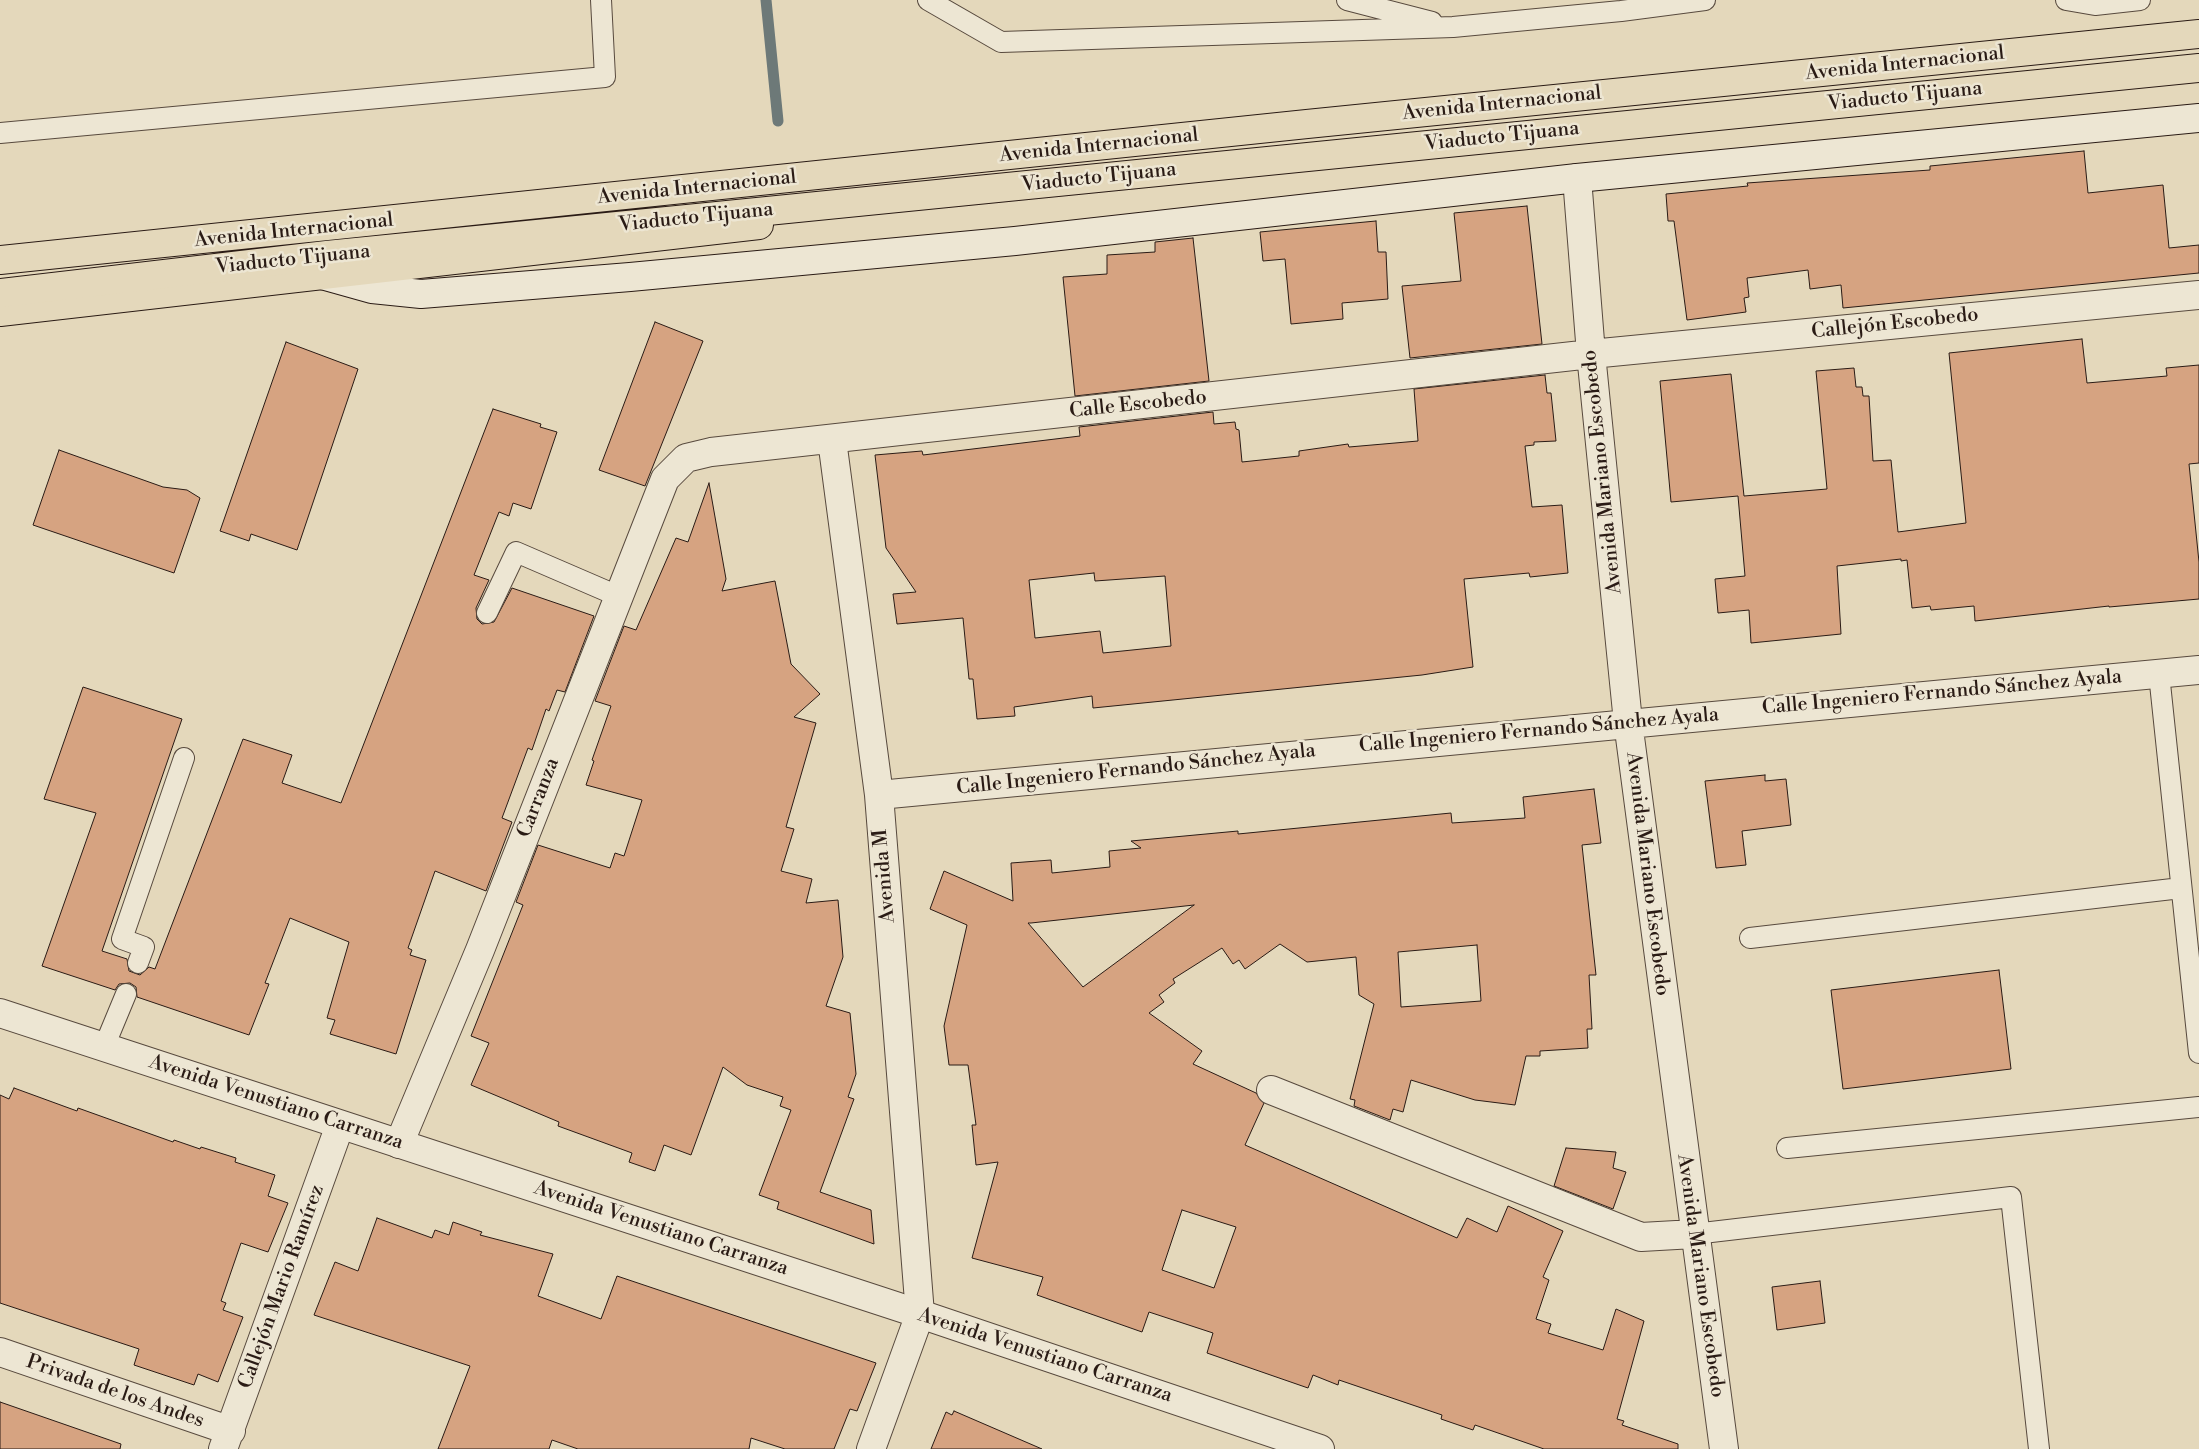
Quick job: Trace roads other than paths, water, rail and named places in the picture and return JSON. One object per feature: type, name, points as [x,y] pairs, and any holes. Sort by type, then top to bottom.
[{"type":"highway","name":"Avenida Internacional","points":[[0,260],[1308,124],[2199,34]]},
{"type":"highway","name":"Viaducto Tijuana","points":[[0,275],[655,206],[922,182],[2199,53]]},
{"type":"highway","name":"Viaducto Tijuana","points":[[0,293],[327,255],[2199,68]]},
{"type":"highway","points":[[0,312],[318,274],[817,219],[2199,80]]},
{"type":"street","points":[[318,274],[372,288],[431,293],[1015,242],[1577,178],[2199,118]]},
{"type":"street","name":"Avenida Mariano Escobedo","points":[[1577,178],[1591,354],[1628,722],[1694,1234],[1724,1449]]},
{"type":"street","name":"Callejón Escobedo","points":[[1591,354],[2199,295]]},
{"type":"street","name":"Calle Escobedo","points":[[686,458],[711,452],[1591,354]]},
{"type":"street","name":"Avenida M","points":[[832,440],[879,794],[920,1314]]},
{"type":"street","name":"Carranza","points":[[399,1144],[483,940],[665,479],[686,458]]},
{"type":"street","name":"Calle Ingeniero Fernando Sánchez Ayala","points":[[879,794],[1628,722],[2199,670]]},
{"type":"street","name":"Avenida Venustiano Carranza","points":[[0,1013],[920,1314],[1320,1449]]},
{"type":"street","points":[[1271,1090],[1641,1237],[1694,1234]]},
{"type":"street","name":"Callejón Mario Ramírez","points":[[227,1440],[340,1125]]},
{"type":"street","points":[[872,1449],[920,1314]]},
{"type":"street","name":"Privada de los Andes","points":[[0,1352],[227,1440]]},
{"type":"lane","points":[[0,133],[605,77],[601,0]]},
{"type":"lane","points":[[928,0],[1000,42],[1453,28],[1621,11],[1705,0]]},
{"type":"lane","points":[[1347,0],[1453,28]]},
{"type":"lane","points":[[2066,0],[2094,6],[2140,0]]},
{"type":"lane","points":[[487,613],[516,552],[618,596]]},
{"type":"lane","points":[[2159,674],[2199,1054]]},
{"type":"lane","points":[[138,963],[144,947],[122,939],[184,758]]},
{"type":"lane","points":[[1750,938],[2181,888]]},
{"type":"lane","points":[[104,1047],[126,994]]},
{"type":"lane","points":[[1787,1148],[2199,1107]]},
{"type":"lane","points":[[1694,1234],[2011,1198],[2039,1449]]},
{"type":"waterway","points":[[766,0],[778,121]]}]
